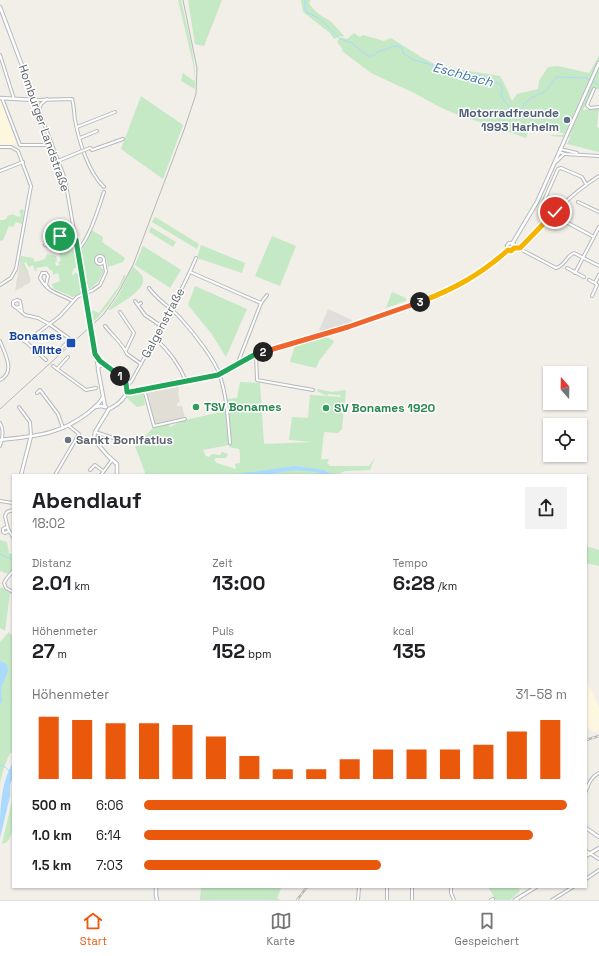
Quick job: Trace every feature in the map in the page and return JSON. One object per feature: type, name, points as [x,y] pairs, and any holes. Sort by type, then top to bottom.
[{"type":"street","name":"Homburger Landstraße","points":[[0,7],[65,179],[100,388],[105,407]]},
{"type":"street","points":[[0,56],[14,99]]},
{"type":"street","points":[[508,250],[507,246],[512,244],[532,212],[599,63]]},
{"type":"street","points":[[594,89],[587,105],[590,108],[599,107]]},
{"type":"street","points":[[52,145],[20,145],[1,98],[35,100],[72,99],[80,138],[92,173],[104,187]]},
{"type":"street","points":[[39,111],[41,104],[48,99]]},
{"type":"street","points":[[77,126],[115,112]]},
{"type":"street","points":[[80,138],[97,131]]},
{"type":"street","points":[[58,160],[90,148],[92,150],[123,138]]},
{"type":"street","points":[[0,147],[11,147],[16,149],[23,162],[31,186],[18,263],[13,276],[0,285]]},
{"type":"street","points":[[560,150],[565,154]]},
{"type":"street","points":[[560,150],[599,156]]},
{"type":"street","points":[[554,164],[565,154],[580,154]]},
{"type":"street","points":[[0,171],[23,162]]},
{"type":"street","points":[[586,184],[582,177],[561,168],[558,169],[542,205],[594,237]]},
{"type":"street","points":[[520,248],[554,213],[586,184],[599,176]]},
{"type":"street","points":[[78,251],[90,229],[104,192]]},
{"type":"street","points":[[578,202],[599,212]]},
{"type":"street","points":[[575,273],[599,228]]},
{"type":"street","points":[[45,245],[56,249],[60,236],[76,240]]},
{"type":"street","points":[[512,244],[514,248]]},
{"type":"street","points":[[127,392],[220,374],[256,354],[348,327],[444,293],[475,276],[508,250],[511,251],[514,248],[520,248],[556,268],[560,267],[571,254],[574,253],[599,266]]},
{"type":"street","points":[[26,342],[68,309],[74,301],[100,285],[106,270],[102,257],[98,257],[96,261],[106,270]]},
{"type":"street","name":"Galgenstraße","points":[[127,385],[130,383],[141,364],[171,309],[196,258]]},
{"type":"street","points":[[99,264],[102,264],[104,261]]},
{"type":"street","points":[[567,268],[584,277]]},
{"type":"street","points":[[190,272],[261,303]]},
{"type":"street","points":[[49,289],[46,284],[48,280],[47,274],[43,273],[40,276],[41,280],[49,289],[56,294],[74,301]]},
{"type":"street","points":[[592,296],[597,285],[595,283],[599,276]]},
{"type":"street","points":[[41,280],[44,282],[48,280]]},
{"type":"street","points":[[589,280],[595,283]]},
{"type":"street","points":[[149,288],[161,302],[178,315],[195,336],[220,374],[230,443]]},
{"type":"street","points":[[152,293],[156,290]]},
{"type":"street","points":[[237,365],[261,303],[267,295]]},
{"type":"street","points":[[22,313],[20,301],[14,300],[14,307],[22,313],[38,318],[70,339],[60,350]]},
{"type":"street","points":[[135,301],[148,318],[161,326]]},
{"type":"street","points":[[17,308],[21,306]]},
{"type":"street","points":[[125,313],[121,313],[134,333],[126,350]]},
{"type":"street","points":[[105,326],[126,350],[127,354],[141,364]]},
{"type":"street","points":[[11,334],[26,342],[46,360]]},
{"type":"street","points":[[155,338],[164,346],[176,361],[186,381]]},
{"type":"street","points":[[0,341],[9,369],[6,376],[0,380]]},
{"type":"street","points":[[95,354],[105,365],[123,378],[127,385],[127,392],[118,404],[109,409],[95,432],[95,440],[118,465],[117,474]]},
{"type":"street","points":[[256,354],[257,380],[313,390]]},
{"type":"street","points":[[57,369],[68,357]]},
{"type":"street","points":[[98,369],[100,366],[105,365]]},
{"type":"street","points":[[53,366],[86,390],[96,388]]},
{"type":"street","points":[[144,389],[154,426],[185,419]]},
{"type":"street","points":[[37,393],[40,390],[58,414],[64,428]]},
{"type":"street","points":[[1,440],[47,434],[69,426],[93,408],[102,400],[103,397]]},
{"type":"street","points":[[93,408],[101,406],[109,409]]},
{"type":"street","points":[[17,410],[20,407],[30,422],[31,436],[21,474]]},
{"type":"street","points":[[0,423],[2,426],[0,446]]},
{"type":"street","points":[[56,474],[79,434],[69,426]]},
{"type":"street","points":[[95,432],[120,440]]},
{"type":"street","points":[[101,474],[112,460]]},
{"type":"street","points":[[90,470],[96,464],[103,471]]},
{"type":"street","points":[[0,501],[12,502]]},
{"type":"street","points":[[12,510],[5,515],[7,527],[12,536]]},
{"type":"street","points":[[7,527],[3,529],[3,532],[6,533],[9,531]]},
{"type":"street","points":[[12,572],[4,583],[6,588],[12,591]]},
{"type":"street","points":[[587,789],[594,776],[599,773]]},
{"type":"street","points":[[587,829],[599,837]]},
{"type":"street","points":[[587,856],[599,848]]},
{"type":"street","points":[[587,852],[599,859]]},
{"type":"street","points":[[587,878],[599,870]]},
{"type":"street","points":[[156,888],[155,893],[157,900]]},
{"type":"street","points":[[358,900],[359,888]]},
{"type":"street","points":[[386,900],[387,888]]},
{"type":"street","points":[[412,888],[412,900]]},
{"type":"street","points":[[451,888],[451,893],[454,900]]},
{"type":"street","points":[[515,900],[534,888]]},
{"type":"street","points":[[552,900],[570,888]]},
{"type":"shaded area","points":[[0,96],[16,143],[8,147],[0,147]]},
{"type":"shaded area","points":[[20,261],[22,261],[25,272],[28,271],[31,281],[15,291]]},
{"type":"shaded area","points":[[328,309],[352,320],[352,322],[318,333]]},
{"type":"shaded area","points":[[178,385],[180,402],[177,403],[177,406],[182,406],[185,418],[155,425],[147,391]]},
{"type":"shaded area","points":[[587,681],[599,707],[599,731],[593,732],[590,728],[587,729]]},
{"type":"green space","points":[[178,0],[181,0],[191,44],[195,79],[193,63]]},
{"type":"green space","points":[[188,0],[222,0],[204,46],[195,44]]},
{"type":"green space","points":[[301,0],[311,0],[309,3],[313,8],[331,22],[345,37],[340,36],[334,39],[330,33],[303,12]]},
{"type":"green space","points":[[354,33],[360,37],[363,35],[384,41],[391,38],[438,66],[500,76],[512,101],[517,94],[538,89],[539,81],[548,67],[558,66],[589,73],[599,56],[599,59],[563,137],[551,135],[563,135],[563,133],[529,129],[526,138],[453,113],[438,106],[371,73],[342,51],[343,50],[337,42],[340,37],[347,39]]},
{"type":"green space","points":[[599,67],[599,89],[593,89],[583,110],[599,108],[597,127],[599,128],[599,152],[567,144],[575,127],[569,138],[568,137]]},
{"type":"green space","points":[[183,73],[194,81],[195,79],[195,89],[181,81]]},
{"type":"green space","points":[[141,96],[183,125],[163,179],[121,149]]},
{"type":"green space","points":[[21,209],[24,210],[22,224],[16,222],[13,227],[9,226],[3,240],[0,241],[0,220],[4,220],[7,216],[13,214],[20,217],[21,214],[19,212]]},
{"type":"green space","points":[[155,217],[199,244],[197,249],[152,222]]},
{"type":"green space","points":[[151,227],[176,242],[173,247],[149,232]]},
{"type":"green space","points":[[90,229],[103,237],[102,242],[125,258],[123,262],[108,267],[106,258],[102,255],[97,256],[95,259],[96,264],[104,271],[98,282],[90,289],[87,287],[80,250]]},
{"type":"green space","points":[[272,236],[296,246],[280,286],[255,276]]},
{"type":"green space","points":[[60,238],[73,241],[78,267],[74,268],[72,273],[73,276],[75,273],[79,273],[81,293],[73,297],[54,289],[52,284],[60,281],[58,273],[53,275],[52,270],[50,270],[47,266],[36,268],[37,270],[35,271],[33,265],[29,267],[26,262],[24,263],[28,271],[25,272],[22,262],[20,261],[21,256],[33,258],[35,262],[45,259],[47,254],[56,256],[56,266],[60,265],[58,262],[61,261],[59,253],[53,251],[54,249],[57,249]]},
{"type":"green space","points":[[201,245],[245,263],[242,273],[197,258]]},
{"type":"green space","points":[[143,246],[181,270],[170,288],[135,265]]},
{"type":"green space","points":[[133,266],[143,278],[141,287],[125,301],[108,310],[118,296]]},
{"type":"green space","points":[[124,275],[126,276],[115,295],[103,312],[93,322],[90,309],[99,313],[119,286]]},
{"type":"green space","points":[[195,286],[247,309],[226,357],[211,333],[188,305]]},
{"type":"green space","points":[[392,292],[406,298],[406,301],[386,308]]},
{"type":"green space","points":[[324,336],[333,340],[334,342],[319,361],[316,368],[290,362],[295,345]]},
{"type":"green space","points":[[240,382],[260,383],[264,444],[313,442],[289,440],[292,417],[308,418],[310,395],[341,397],[340,395],[328,394],[327,396],[317,391],[318,389],[332,392],[346,390],[342,429],[338,433],[324,432],[321,459],[329,459],[327,463],[330,466],[368,466],[375,457],[370,470],[345,471],[340,474],[146,474],[135,446],[155,426],[168,423],[170,427],[181,421],[225,411],[229,444],[232,442],[226,399],[237,398]],"holes":[[[229,445],[229,447],[239,449],[240,463],[235,464],[236,469],[217,463],[214,460],[216,458],[226,458],[228,454],[222,452],[220,455],[212,454],[209,457],[206,456],[203,450]]]},
{"type":"green space","points":[[143,392],[145,405],[137,407],[126,397],[129,395]]},
{"type":"green space","points":[[0,540],[7,542],[9,553],[12,554],[12,569],[8,574],[0,571]]},
{"type":"green space","points":[[587,546],[599,550],[599,566],[587,563]]},
{"type":"green space","points":[[1,587],[10,593],[5,631],[0,628]]},
{"type":"green space","points":[[9,632],[12,636],[12,752],[10,753],[4,767],[0,783],[0,642]]},
{"type":"green space","points":[[12,801],[12,831],[7,842],[2,844]]},
{"type":"green space","points":[[201,888],[281,888],[277,898],[280,900],[200,900]]},
{"type":"green space","points":[[489,888],[518,888],[520,891],[510,900],[496,900]]},
{"type":"water","points":[[295,466],[325,470],[330,474],[295,470],[271,474],[237,474]]},
{"type":"water","points":[[0,661],[7,664],[8,671],[1,688],[2,702],[0,704]]},
{"type":"water","points":[[12,765],[10,796],[0,838],[3,789]]},
{"type":"waterway","name":"Eschbach","points":[[305,0],[305,9],[307,13],[319,18],[340,39],[352,43],[368,56],[373,56],[378,52],[393,46],[401,47],[404,54],[414,60],[447,69],[461,76],[478,75],[500,84],[502,88],[501,96],[512,111],[521,110],[525,103],[531,98],[546,91],[556,77],[586,78],[599,85]]},
{"type":"waterway","points":[[0,554],[12,560]]},
{"type":"waterway","points":[[0,765],[9,771]]},
{"type":"tram line","points":[[0,409],[103,315],[117,295],[133,265],[196,94],[197,68],[183,0]]},
{"type":"railway","points":[[587,740],[599,736]]},
{"type":"railway","points":[[297,900],[306,888]]},
{"type":"place","name":"Motorradfreunde 1993 Harheim","points":[[567,120]]},
{"type":"place","name":"Bonames Mitte","points":[[71,343]]},
{"type":"place","name":"TSV Bonames","points":[[196,407]]},
{"type":"place","name":"SV Bonames 1920","points":[[326,408]]},
{"type":"place","name":"Sankt Bonifatius","points":[[68,440]]},
{"type":"route","points":[[60,236],[76,240],[95,354],[100,361],[123,378],[127,385],[127,392],[130,392],[222,374],[259,353],[348,327],[444,293],[465,283],[491,265],[508,250],[511,251],[514,248],[520,248],[555,212]]}]
